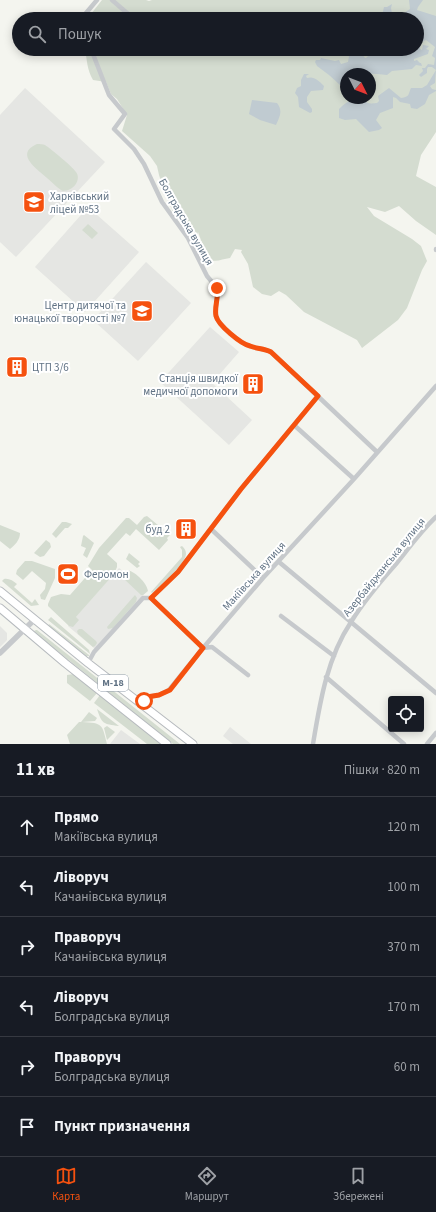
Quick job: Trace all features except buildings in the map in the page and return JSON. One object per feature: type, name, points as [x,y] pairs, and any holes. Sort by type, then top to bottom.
[{"type":"main road","name":"М-18","points":[[0,591],[88,663],[193,744]]},
{"type":"main road","name":"М-18","points":[[0,608],[167,744]]},
{"type":"street","points":[[87,12],[97,0]]},
{"type":"street","points":[[112,0],[126,12]]},
{"type":"street","name":"Болградська вулиця","points":[[94,56],[109,95],[125,114],[114,129],[134,149],[144,164],[162,202],[188,238],[207,276],[217,288],[215,314],[217,319],[236,338],[248,346],[265,348],[271,352],[318,396]]},
{"type":"street","name":"Макіївська вулиця","points":[[142,704],[147,697],[159,695],[170,690],[203,648],[263,578],[354,480],[436,386]]},
{"type":"street","points":[[151,598],[178,572],[241,489],[318,396],[377,452]]},
{"type":"street","points":[[294,425],[354,480]]},
{"type":"street","name":"Азербайджанська вулиця","points":[[314,744],[320,703],[326,677],[339,643],[350,622],[373,591],[436,517]]},
{"type":"street","points":[[211,529],[263,578]]},
{"type":"street","points":[[279,562],[436,693]]},
{"type":"street","points":[[88,663],[94,652],[143,598],[151,598],[203,648],[212,647],[248,675]]},
{"type":"street","points":[[281,616],[334,656]]},
{"type":"street","points":[[0,653],[34,620]]},
{"type":"street","points":[[326,677],[404,744]]},
{"type":"street","points":[[427,744],[436,733]]},
{"type":"shaded area","points":[[102,0],[436,0],[436,132],[421,155],[416,176],[436,187],[436,235],[416,221],[399,206],[385,212],[367,207],[374,216],[421,246],[427,261],[407,308],[398,320],[362,348],[357,340],[304,312],[286,295],[279,291],[271,296],[262,294],[253,287],[248,264],[241,252],[242,250],[235,249],[230,258],[216,261],[208,259],[198,232],[197,235],[189,222],[184,224],[176,218],[167,199],[157,166],[150,156],[122,131],[127,115],[117,99],[111,94],[106,82],[93,80],[88,69],[86,56],[424,56],[424,12],[93,12]]},
{"type":"shaded area","points":[[409,0],[423,0],[417,10],[423,12],[406,12],[410,9]]},
{"type":"shaded area","points":[[392,4],[392,12],[383,12],[384,7]]},
{"type":"shaded area","points":[[424,12],[436,16],[436,70],[432,67],[428,67],[427,73],[421,77],[419,75],[423,71],[422,68],[425,68],[428,64],[434,65],[435,58],[432,56],[435,47],[426,40],[424,41]]},
{"type":"shaded area","points":[[424,45],[429,46],[426,49],[429,50],[428,54],[424,55]]},
{"type":"shaded area","points":[[349,56],[364,56],[366,58],[368,56],[422,56],[414,59],[414,61],[417,60],[421,63],[422,66],[416,65],[412,69],[392,71],[387,75],[376,74],[376,68],[340,68],[340,85],[317,66],[315,62],[321,58],[335,61],[339,60],[341,64],[348,62]]},
{"type":"shaded area","points":[[436,70],[435,83],[430,86],[436,91],[429,95],[425,104],[417,109],[411,108],[410,104],[400,102],[393,97],[393,108],[380,113],[376,120],[382,128],[379,130],[369,132],[356,119],[345,120],[339,118],[339,109],[345,104],[376,104],[379,101],[378,96],[389,88],[401,98],[408,95],[411,88],[422,88],[427,85]]},
{"type":"shaded area","points":[[304,74],[309,74],[306,76],[307,78],[316,79],[324,86],[323,90],[311,91],[307,97],[307,102],[312,109],[312,112],[310,113],[299,107],[298,97],[295,93],[297,88],[301,86],[301,80]]},
{"type":"shaded area","name":"Харківський ліцей №53","points":[[25,88],[105,162],[16,257],[0,242],[0,115]]},
{"type":"shaded area","points":[[252,100],[277,103],[279,106],[280,116],[276,125],[260,120],[249,114]]},
{"type":"shaded area","points":[[37,144],[45,145],[62,158],[74,170],[78,178],[74,187],[64,191],[61,190],[33,166],[27,157],[27,152],[30,148]]},
{"type":"shaded area","points":[[88,207],[139,252],[85,312],[35,267]]},
{"type":"shaded area","points":[[88,224],[98,233],[92,239],[82,230]]},
{"type":"shaded area","name":"Центр дитячої та юнацької творчості №7","points":[[146,262],[191,303],[138,361],[93,320]]},
{"type":"shaded area","points":[[210,327],[239,352],[212,383],[252,420],[229,445],[160,382]]},
{"type":"shaded area","points":[[147,516],[170,535],[167,538],[168,540],[159,550],[136,529],[130,536],[126,533],[107,554],[117,563],[114,574],[76,617],[79,620],[73,627],[69,626],[48,606],[51,597],[61,594],[70,595],[92,570],[88,566],[99,548],[126,518],[129,518],[137,525],[144,517]]},
{"type":"shaded area","points":[[62,522],[72,524],[68,528],[65,528],[56,538],[52,534]]},
{"type":"shaded area","points":[[0,525],[20,533],[18,540],[10,549],[0,541]]},
{"type":"shaded area","points":[[84,535],[94,543],[87,558],[83,555],[86,548],[81,546]]},
{"type":"shaded area","points":[[46,540],[50,543],[51,547],[44,556],[40,557],[34,553]]},
{"type":"shaded area","points":[[182,546],[186,554],[185,559],[172,575],[152,593],[151,592],[182,557],[182,550],[180,547]]},
{"type":"shaded area","points":[[129,553],[140,562],[138,564],[140,566],[137,568],[126,559]]},
{"type":"shaded area","points":[[25,561],[32,561],[55,569],[55,578],[45,600],[41,599],[40,595],[45,589],[46,583],[32,571],[23,580],[16,574],[17,570]]},
{"type":"shaded area","points":[[119,568],[147,591],[95,649],[68,626]]},
{"type":"shaded area","points":[[126,570],[133,572],[140,578],[148,591],[141,595],[123,578],[122,575]]},
{"type":"shaded area","points":[[4,579],[9,579],[17,584],[14,587],[32,603],[35,599],[39,605],[31,606],[2,581]]},
{"type":"shaded area","points":[[135,595],[137,598],[136,602],[113,628],[108,629],[107,627]]},
{"type":"shaded area","points":[[51,617],[89,650],[90,654],[48,620]]},
{"type":"shaded area","points":[[49,624],[89,656],[86,656],[48,626]]},
{"type":"shaded area","points":[[0,626],[7,633],[7,640],[0,647]]},
{"type":"shaded area","points":[[82,629],[96,641],[97,643],[95,646],[93,647],[78,634],[77,631]]},
{"type":"shaded area","points":[[36,630],[180,744],[173,744],[35,633],[34,631]]},
{"type":"shaded area","points":[[74,674],[97,693],[90,701],[67,683],[67,675]]},
{"type":"shaded area","points":[[100,695],[161,744],[147,744],[94,703]]},
{"type":"shaded area","points":[[97,709],[119,726],[106,724],[100,718]]},
{"type":"shaded area","points":[[89,712],[97,718],[95,721],[82,722],[98,724],[104,732],[107,744],[70,744],[67,735]]},
{"type":"shaded area","points":[[107,726],[115,732],[107,740],[104,728]]},
{"type":"shaded area","points":[[230,727],[251,744],[233,744],[223,736]]},
{"type":"shaded area","points":[[121,730],[140,744],[110,744]]},
{"type":"place","name":"Харківський ліцей №53","points":[[34,202]]},
{"type":"place","name":"Центр дитячої та юнацької творчості №7","points":[[142,311]]},
{"type":"place","name":"ЦТП 3/6","points":[[17,367]]},
{"type":"place","name":"Станція швидкої медичної допомоги","points":[[253,384]]},
{"type":"place","name":"буд 2","points":[[186,529]]},
{"type":"place","name":"Феромон","points":[[68,574]]},
{"type":"route","points":[[144,701],[147,697],[159,695],[170,690],[203,648],[151,598],[178,572],[241,489],[318,396],[271,352],[265,348],[248,346],[236,338],[223,326],[215,314],[218,292],[217,288]]}]
